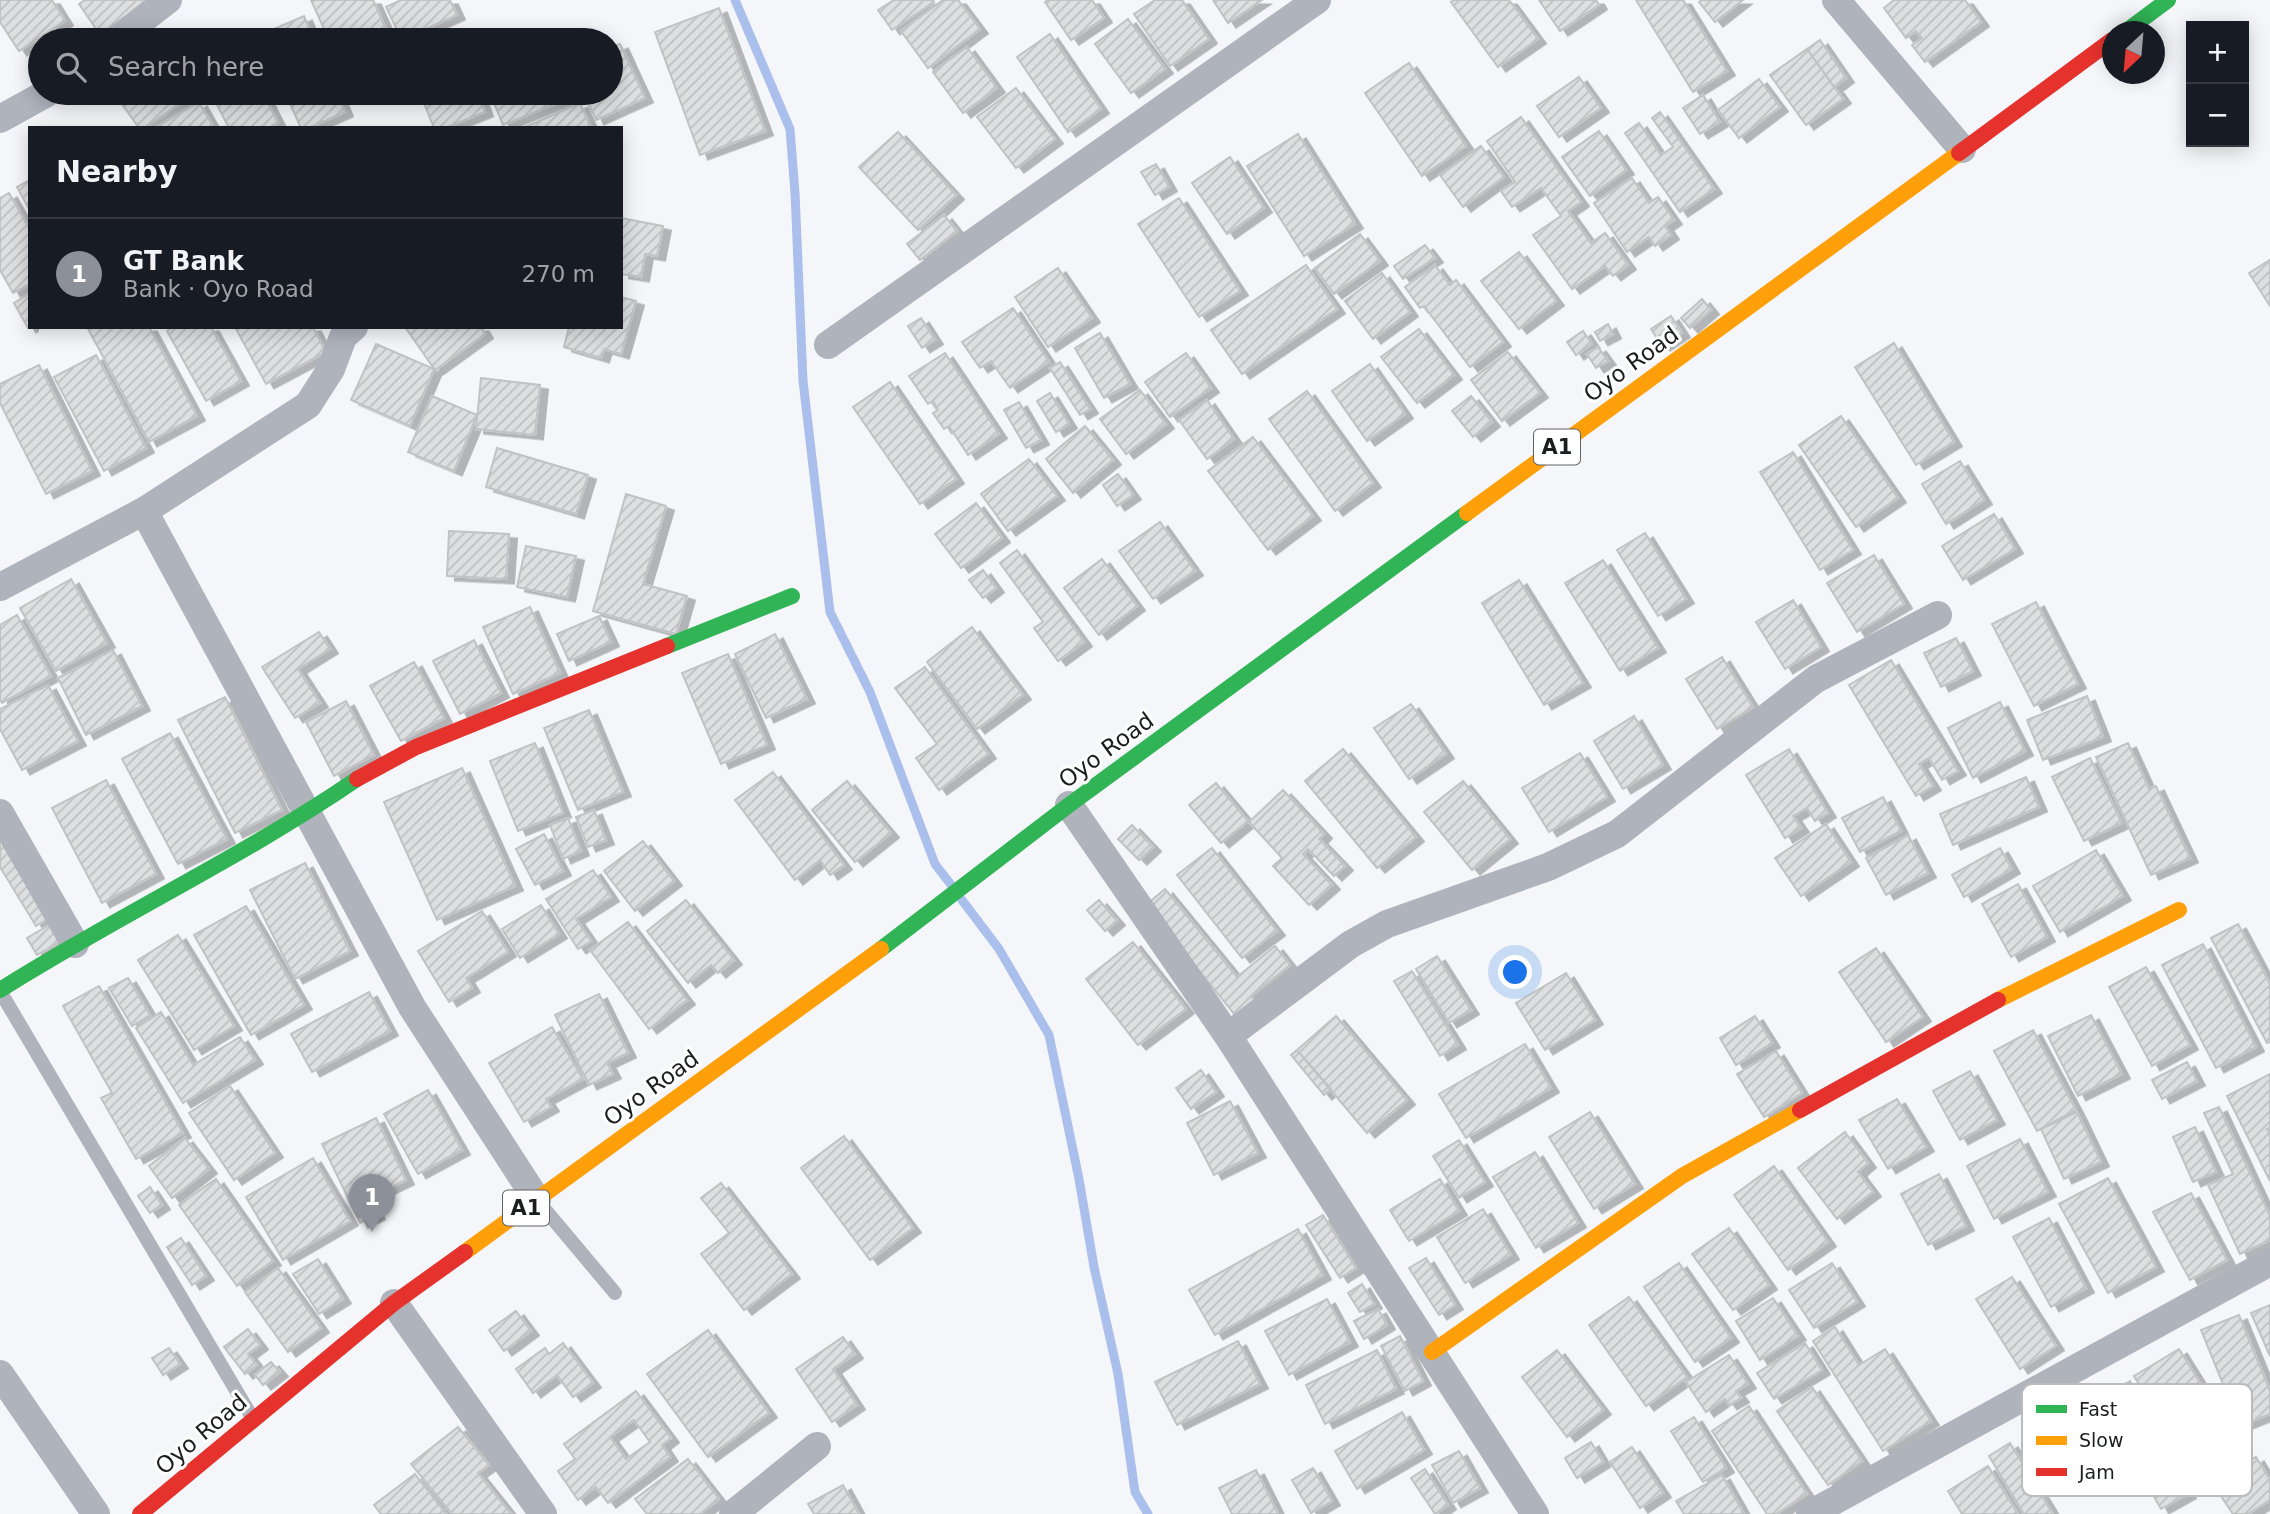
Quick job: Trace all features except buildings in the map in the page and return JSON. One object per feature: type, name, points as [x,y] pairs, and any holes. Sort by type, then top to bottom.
[{"type":"main road","points":[[2139,21],[2168,0]]},
{"type":"main road","name":"Oyo Road","points":[[140,1514],[394,1303],[925,917],[1069,805],[2102,47]]},
{"type":"main road","points":[[0,990],[75,944],[307,813],[366,772],[416,747],[792,596]]},
{"type":"main road","points":[[1432,1352],[1682,1175],[1978,1010],[2179,909]]},
{"type":"street","points":[[132,28],[168,0]]},
{"type":"street","points":[[828,345],[1317,0]]},
{"type":"street","points":[[1836,0],[1962,149]]},
{"type":"street","points":[[0,119],[28,104]]},
{"type":"street","points":[[0,587],[144,511],[308,405],[331,369],[343,337],[352,329]]},
{"type":"street","points":[[144,511],[412,1007],[537,1200]]},
{"type":"street","points":[[1227,1036],[1351,944],[1387,924],[1548,867],[1617,834],[1816,679],[1938,615]]},
{"type":"street","points":[[1069,805],[1227,1036],[1535,1514]]},
{"type":"street","points":[[0,813],[75,944]]},
{"type":"street","points":[[2047,1384],[2270,1262]]},
{"type":"street","points":[[394,1303],[543,1514]]},
{"type":"street","points":[[0,1374],[96,1514]]},
{"type":"street","points":[[1810,1514],[2022,1398]]},
{"type":"street","points":[[733,1514],[817,1446]]},
{"type":"lane","points":[[0,990],[254,1420]]},
{"type":"lane","points":[[537,1200],[615,1293]]},
{"type":"waterway","points":[[735,0],[790,129],[803,381],[830,612],[870,692],[935,864],[952,886]]},
{"type":"waterway","points":[[962,900],[999,949],[1049,1035],[1094,1267],[1118,1374],[1135,1492],[1148,1514]]},
{"type":"traffic: fast","points":[[2140,21],[2168,0]]},
{"type":"traffic: fast","points":[[881,949],[1069,805],[1467,513]]},
{"type":"traffic: fast","points":[[667,646],[792,596]]},
{"type":"traffic: fast","points":[[0,990],[225,861],[357,779]]},
{"type":"traffic: slow","points":[[1467,513],[1959,153]]},
{"type":"traffic: slow","points":[[1998,1000],[2179,910]]},
{"type":"traffic: slow","points":[[465,1252],[881,949]]},
{"type":"traffic: slow","points":[[1432,1352],[1682,1176],[1800,1110]]},
{"type":"traffic: jam","points":[[1959,153],[2102,47]]},
{"type":"traffic: jam","points":[[357,779],[416,747],[667,646]]},
{"type":"traffic: jam","points":[[1800,1110],[1998,1000]]},
{"type":"traffic: jam","points":[[140,1514],[394,1303],[465,1252]]},
{"type":"place","name":"GT Bank","points":[[372,1232]]}]
